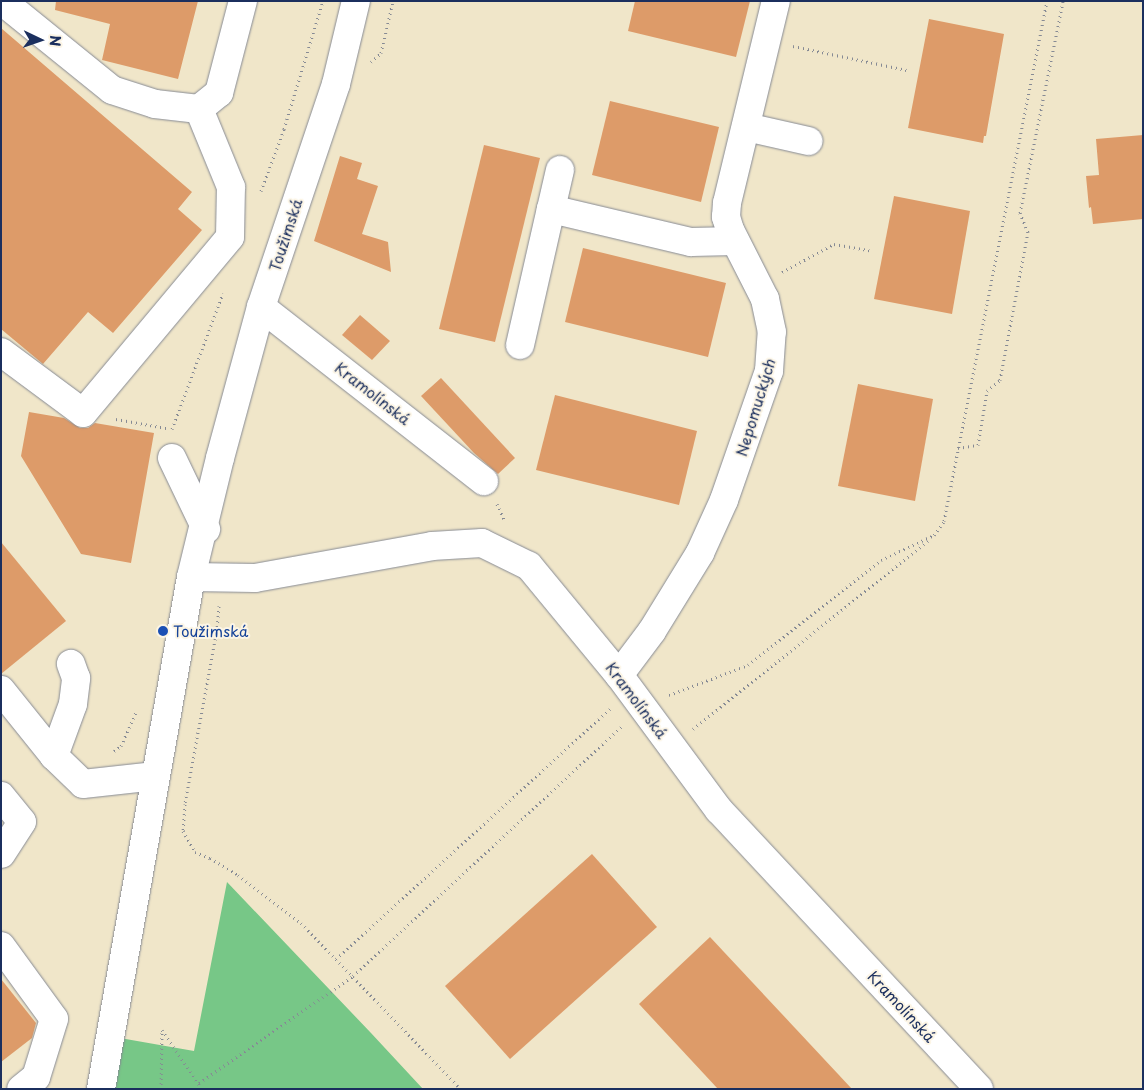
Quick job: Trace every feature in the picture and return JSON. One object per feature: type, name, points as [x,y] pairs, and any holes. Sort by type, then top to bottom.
[{"type":"street","points":[[2,1],[112,90],[155,104],[199,109],[219,93],[243,1]]},
{"type":"street","name":"Toužimská","points":[[101,1089],[191,576],[262,307],[336,84],[356,1]]},
{"type":"street","name":"Nepomuckých","points":[[631,691],[652,631],[700,553],[724,500],[769,371],[772,350],[769,315],[758,285],[735,240],[726,216],[727,203],[776,1]]},
{"type":"street","points":[[1,352],[83,413],[230,237],[231,188],[199,109]]},
{"type":"street","points":[[746,127],[808,141]]},
{"type":"street","points":[[520,345],[560,170]]},
{"type":"street","points":[[551,209],[691,242],[735,240]]},
{"type":"street","name":"Kramolínská","points":[[262,307],[484,480]]},
{"type":"street","points":[[172,458],[204,523],[221,578]]},
{"type":"street","name":"Kramolínská","points":[[191,576],[255,578],[432,546],[482,543],[529,566],[631,691],[719,810],[979,1089]]},
{"type":"street","points":[[54,756],[73,704],[76,678],[71,664]]},
{"type":"street","points":[[1,690],[54,756],[83,784],[156,776]]},
{"type":"street","points":[[1,796],[22,822],[1,854]]},
{"type":"street","points":[[1,946],[54,1019],[36,1077],[21,1089]]},
{"type":"path","points":[[671,746],[934,535],[944,521],[1047,1]]},
{"type":"path","points":[[958,448],[978,445],[987,390],[1000,380],[1028,232],[1020,213],[1063,1]]},
{"type":"path","points":[[767,41],[907,70]]},
{"type":"path","points":[[758,285],[834,244],[869,250]]},
{"type":"path","points":[[83,413],[172,429]]},
{"type":"path","points":[[336,959],[631,691],[748,665],[881,560],[934,535]]},
{"type":"path","points":[[221,578],[217,629],[185,804],[183,831],[195,852],[210,858],[238,875],[301,923],[462,1089]]},
{"type":"path","points":[[199,1083],[353,976],[631,691]]},
{"type":"path","points":[[113,751],[121,746],[139,705]]},
{"type":"path","points":[[161,1089],[162,1030],[202,1089]]},
{"type":"green space","points":[[227,882],[423,1089],[111,1089],[120,1038],[194,1051]]},
{"type":"building","points":[[56,1],[198,1],[178,79],[102,60],[110,24],[55,10]]},
{"type":"building","points":[[635,1],[750,1],[736,57],[628,31]]},
{"type":"building","points":[[929,19],[1004,34],[986,136],[984,136],[983,143],[908,128]]},
{"type":"building","points":[[1,28],[192,192],[178,209],[202,230],[113,333],[88,312],[43,364],[1,329]]},
{"type":"building","points":[[610,101],[719,127],[701,202],[592,175]]},
{"type":"building","points":[[1143,135],[1143,219],[1093,224],[1091,207],[1089,208],[1086,176],[1099,175],[1096,139]]},
{"type":"building","points":[[484,145],[540,158],[495,342],[439,329]]},
{"type":"building","points":[[340,156],[362,163],[357,179],[378,186],[362,234],[388,242],[391,272],[314,241]]},
{"type":"building","points":[[894,196],[970,211],[952,314],[874,299]]},
{"type":"building","points":[[583,248],[726,283],[708,357],[565,322]]},
{"type":"building","points":[[360,315],[390,341],[372,360],[342,335]]},
{"type":"building","points":[[441,378],[515,458],[498,474],[474,453],[421,396]]},
{"type":"building","points":[[858,384],[933,399],[915,501],[838,486]]},
{"type":"building","points":[[555,395],[697,431],[679,505],[536,470]]},
{"type":"building","points":[[29,412],[64,418],[80,428],[88,428],[95,423],[154,433],[131,563],[81,554],[21,456]]},
{"type":"building","points":[[1,542],[66,621],[1,674]]},
{"type":"building","points":[[592,854],[657,927],[510,1059],[445,986]]},
{"type":"building","points":[[710,937],[852,1089],[718,1089],[639,1004]]},
{"type":"building","points":[[1,979],[36,1023],[32,1038],[1,1062]]},
{"type":"place","name":"Toužimská","points":[[163,631]]}]
